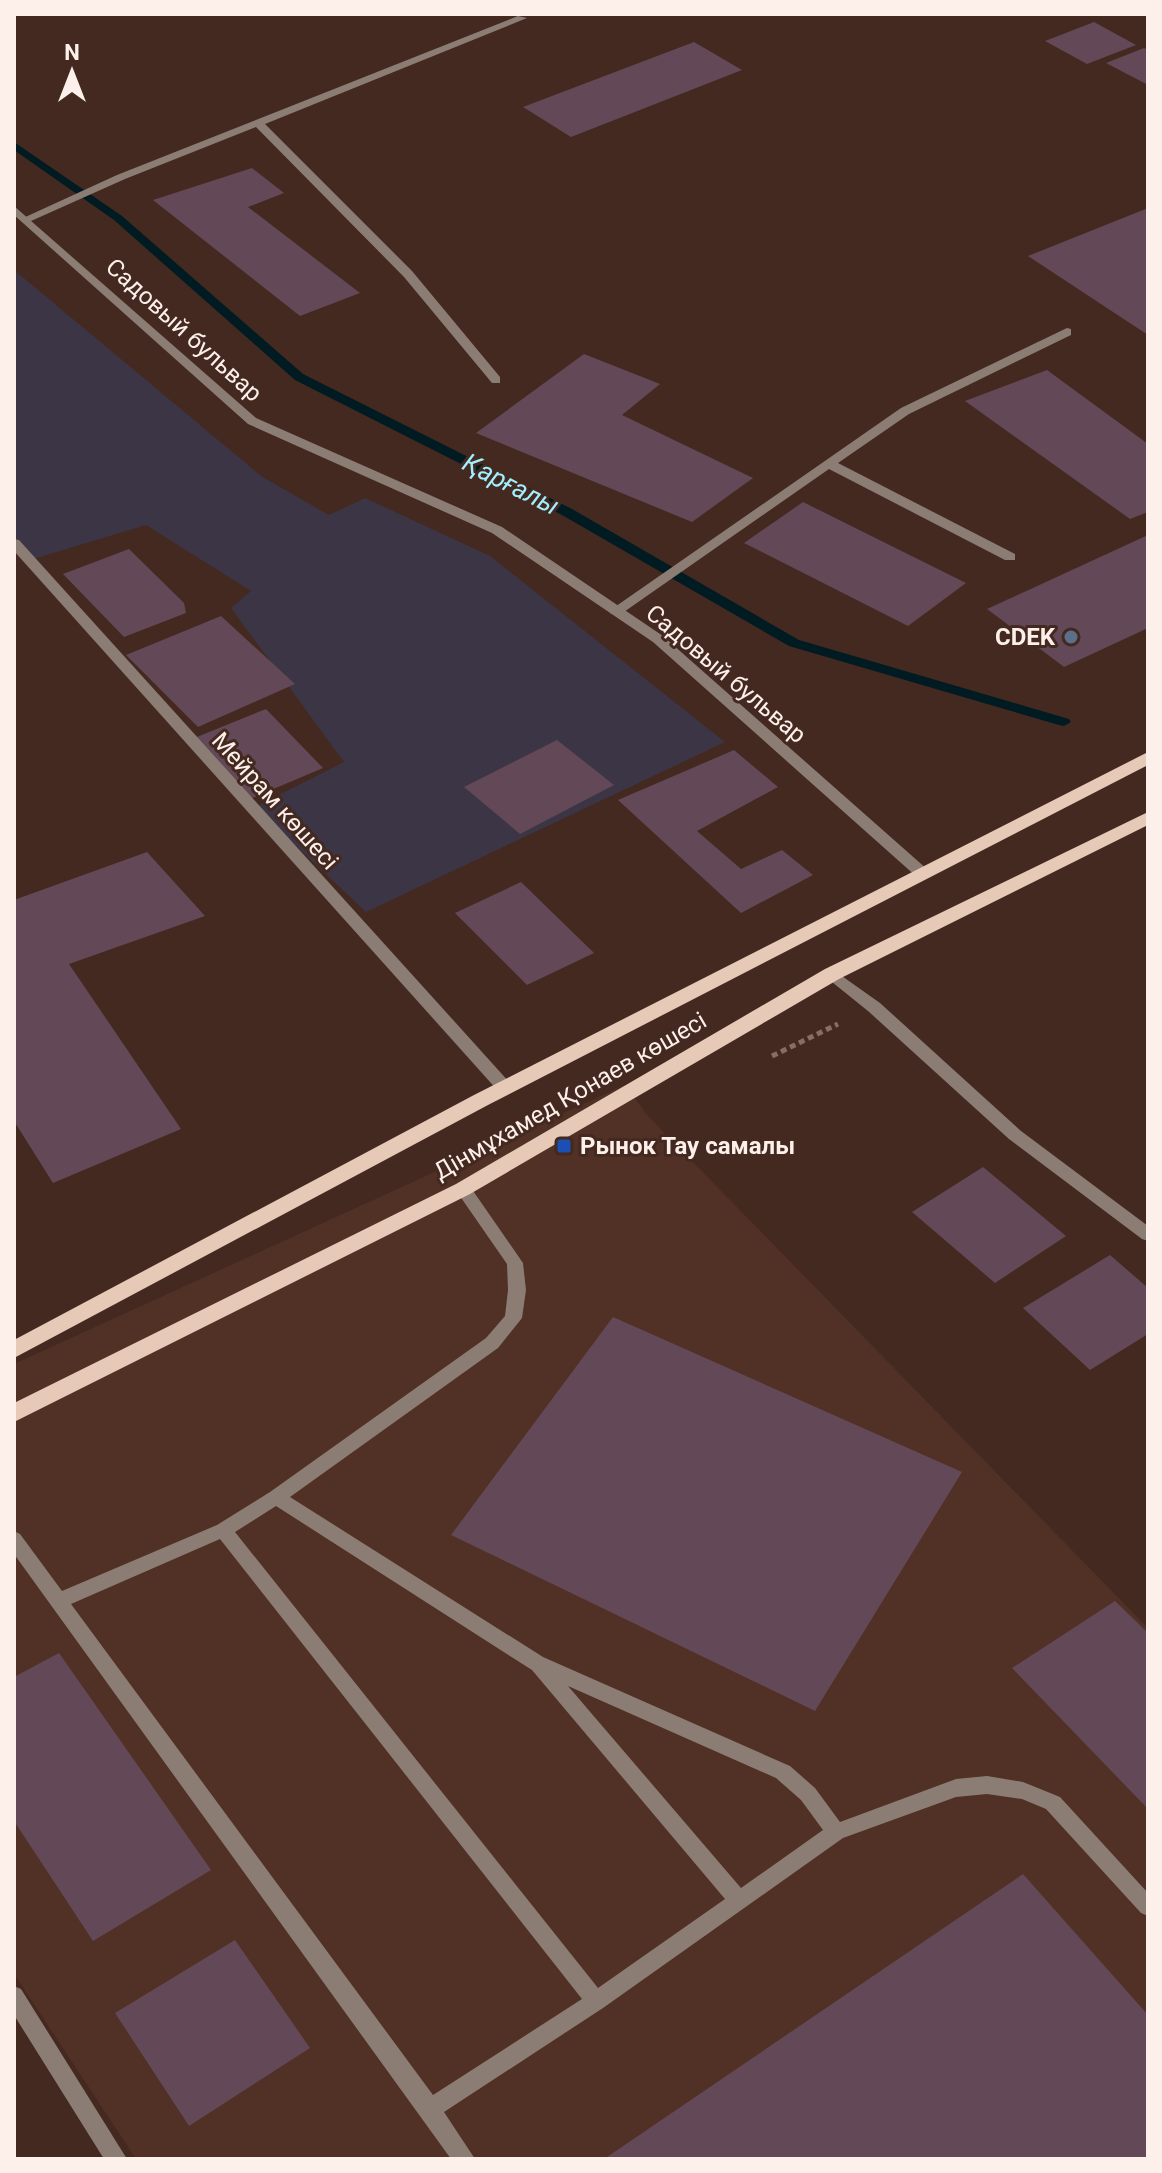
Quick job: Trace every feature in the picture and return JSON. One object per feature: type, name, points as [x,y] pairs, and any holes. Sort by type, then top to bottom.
[{"type":"main road","name":"Дінмұхамед Қонаев көшесі","points":[[14,1350],[505,1088],[1143,761]]},
{"type":"main road","name":"Дінмұхамед Қонаев көшесі","points":[[14,1413],[463,1189],[832,974],[1148,818]]},
{"type":"street","points":[[27,219],[121,177],[522,18]]},
{"type":"street","points":[[257,122],[408,274],[496,380]]},
{"type":"street","name":"Садовый бульвар","points":[[14,209],[252,421],[497,530],[670,650],[923,874]]},
{"type":"street","points":[[616,611],[905,411],[1067,332]]},
{"type":"street","points":[[829,464],[1010,557]]},
{"type":"street","name":"Мейрам көшесі","points":[[14,543],[505,1088]]},
{"type":"street","points":[[832,974],[874,1007],[1015,1135],[1148,1235]]},
{"type":"street","points":[[58,1601],[223,1530],[276,1497],[492,1343],[513,1318],[517,1290],[515,1263],[463,1189]]},
{"type":"street","points":[[276,1497],[536,1663],[783,1772],[808,1794],[836,1832]]},
{"type":"street","points":[[223,1530],[596,2001]]},
{"type":"street","points":[[14,1539],[464,2159]]},
{"type":"street","points":[[536,1663],[738,1899]]},
{"type":"street","points":[[430,2109],[596,2001],[836,1832],[956,1788],[987,1785],[1023,1791],[1053,1803],[1148,1907]]},
{"type":"street","points":[[14,1996],[116,2159]]},
{"type":"shaded area","points":[[14,270],[261,476],[329,515],[365,498],[490,556],[725,742],[366,912],[255,807],[344,762],[231,608],[251,591],[146,525],[30,560],[14,540]]},
{"type":"shaded area","points":[[625,1085],[648,1116],[1148,1628],[1148,2159],[136,2159],[14,1974],[14,1364]]},
{"type":"building","points":[[1094,22],[1136,45],[1087,64],[1045,41]]},
{"type":"building","points":[[694,42],[742,70],[571,137],[523,107]]},
{"type":"building","points":[[1144,48],[1148,50],[1148,85],[1106,63]]},
{"type":"building","points":[[252,168],[284,193],[248,207],[360,293],[300,316],[153,200]]},
{"type":"building","points":[[1148,208],[1148,335],[1028,256]]},
{"type":"building","points":[[584,354],[660,384],[622,415],[753,478],[692,522],[476,433]]},
{"type":"building","points":[[1047,370],[1148,444],[1148,512],[1130,519],[965,401]]},
{"type":"building","points":[[803,502],[966,583],[908,626],[744,543]]},
{"type":"building","points":[[1148,535],[1148,628],[1064,667],[987,609]]},
{"type":"building","points":[[129,549],[184,603],[186,613],[124,637],[63,574]]},
{"type":"building","points":[[221,616],[295,684],[198,727],[126,655]]},
{"type":"building","points":[[266,709],[323,768],[243,802],[187,741]]},
{"type":"building","points":[[557,740],[614,785],[520,834],[464,787]]},
{"type":"building","points":[[734,750],[778,787],[697,831],[741,869],[782,850],[813,875],[741,913],[618,800]]},
{"type":"building","points":[[147,852],[205,916],[69,964],[181,1129],[53,1183],[14,1121],[14,900]]},
{"type":"building","points":[[521,882],[594,953],[527,985],[455,913]]},
{"type":"building","points":[[983,1167],[1066,1236],[995,1283],[912,1212]]},
{"type":"building","points":[[1110,1255],[1148,1288],[1148,1334],[1090,1370],[1023,1308]]},
{"type":"building","points":[[613,1317],[962,1472],[815,1711],[451,1535]]},
{"type":"building","points":[[1115,1601],[1148,1633],[1148,1809],[1012,1668]]},
{"type":"building","points":[[59,1653],[211,1870],[93,1941],[14,1821],[14,1677]]},
{"type":"building","points":[[1023,1874],[1148,2015],[1148,2159],[604,2159]]},
{"type":"building","points":[[235,1940],[310,2048],[189,2126],[115,2013]]},
{"type":"waterway","name":"Қарғалы","points":[[14,145],[118,218],[299,377],[567,512],[794,643],[1064,722]]},
{"type":"place","name":"CDEK","points":[[1071,637]]},
{"type":"place","name":"Рынок Тау самалы","points":[[564,1146]]}]
